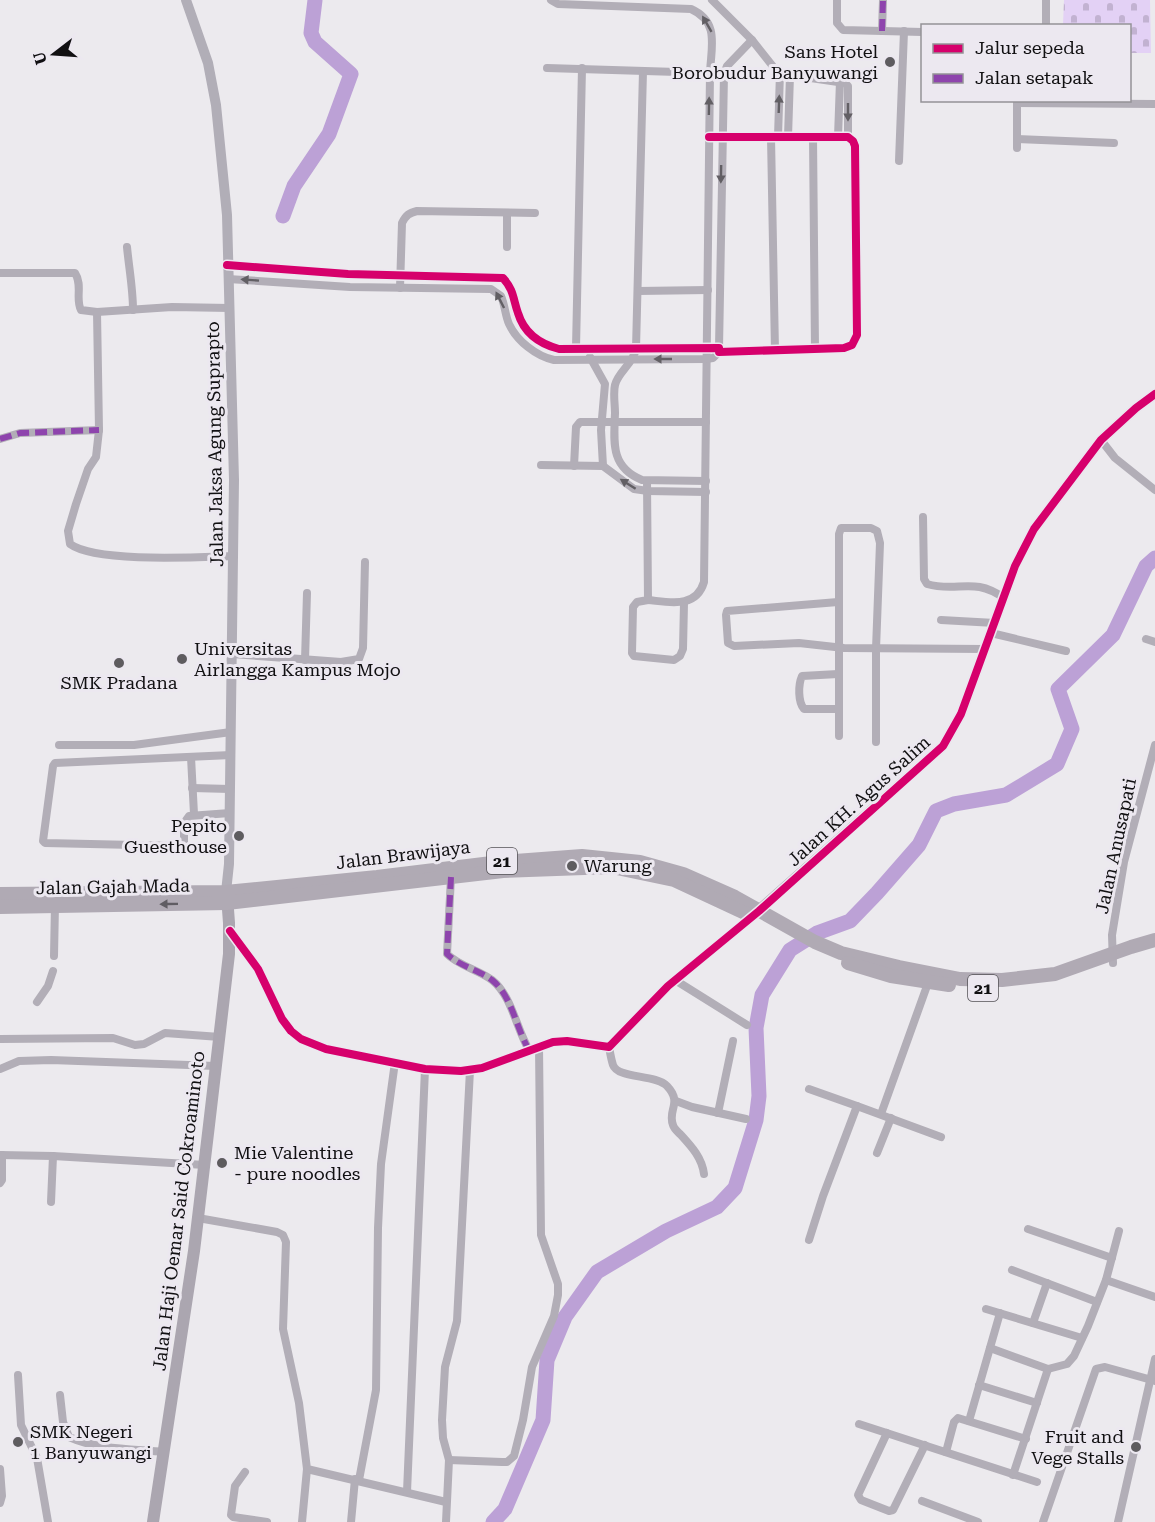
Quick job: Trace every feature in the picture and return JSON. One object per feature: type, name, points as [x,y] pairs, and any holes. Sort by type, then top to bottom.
[{"type":"highway","name":"Jalan Brawijaya","points":[[55,899],[202,893],[227,898],[386,881],[547,857],[613,858],[660,866],[683,874],[712,886],[788,932],[851,964],[928,983],[973,988],[1024,987],[1044,984],[1082,975],[1155,940]]},
{"type":"highway","name":"Jalan Brawijaya","points":[[386,881],[546,868],[620,868],[674,880],[756,914]]},
{"type":"highway","name":"21","points":[[0,894],[55,899]]},
{"type":"highway","name":"Jalan Gajah Mada","points":[[0,907],[55,899],[227,898]]},
{"type":"highway","name":"Jalan Brawijaya","points":[[813,946],[964,979],[1002,980],[1055,974],[1155,950]]},
{"type":"main road","name":"Jalan Jaksa Agung Suprapto","points":[[186,0],[208,63],[216,105],[227,215],[234,556],[227,898]]},
{"type":"main road","name":"Jalan KH. Agus Salim","points":[[756,914],[944,746],[961,714],[1015,566],[1034,529],[1101,440],[1155,394]]},
{"type":"main road","name":"Jalan Haji Oemar Said Cokroaminoto","points":[[153,1522],[205,1165],[230,931],[227,898]]},
{"type":"street","points":[[551,0],[558,4],[663,3],[691,9],[709,23],[712,35],[704,582],[699,594],[684,603],[648,600],[637,602],[633,607],[632,653],[639,658],[674,660],[680,656],[683,649],[684,603]]},
{"type":"street","points":[[712,0],[752,39],[775,69],[790,75],[840,81],[848,86],[848,137]]},
{"type":"street","points":[[837,0],[837,23],[843,30],[921,32]]},
{"type":"street","points":[[882,31],[883,0]]},
{"type":"street","points":[[1046,0],[1046,24]]},
{"type":"street","points":[[899,161],[904,31]]},
{"type":"street","points":[[228,279],[400,288],[491,290],[497,292],[503,301],[508,324],[523,343],[545,358],[591,360],[713,358],[719,350],[724,74],[728,66],[752,39]]},
{"type":"street","points":[[547,68],[710,73]]},
{"type":"street","points":[[576,348],[582,68]]},
{"type":"street","points":[[643,71],[636,349],[634,359],[615,383],[616,457],[634,477],[647,481],[706,481]]},
{"type":"street","points":[[775,351],[775,137],[780,72]]},
{"type":"street","points":[[789,137],[790,75]]},
{"type":"street","points":[[838,137],[840,81]]},
{"type":"street","points":[[1017,148],[1017,102],[1155,104]]},
{"type":"street","points":[[227,266],[401,276],[503,279],[512,289],[518,313],[526,331],[549,347],[559,349],[775,351],[844,348],[852,345],[858,335],[855,146],[853,141],[848,137],[709,137]]},
{"type":"street","points":[[813,137],[815,349]]},
{"type":"street","points":[[1017,138],[1114,143]]},
{"type":"street","points":[[400,288],[402,223],[405,216],[411,212],[535,213]]},
{"type":"street","points":[[507,213],[507,247]]},
{"type":"street","points":[[127,247],[133,310]]},
{"type":"street","points":[[288,283],[289,270]]},
{"type":"street","points":[[0,273],[75,273],[80,282],[79,309],[83,311],[172,307],[230,308]]},
{"type":"street","points":[[638,291],[708,290]]},
{"type":"street","points":[[97,312],[99,430],[96,457],[88,470],[68,531],[70,544],[98,553],[128,556],[176,558],[234,556]]},
{"type":"street","points":[[590,349],[591,360],[605,384],[602,421],[603,466]]},
{"type":"street","points":[[605,384],[615,383]]},
{"type":"street","points":[[574,466],[578,423],[602,421],[706,422]]},
{"type":"street","points":[[0,439],[20,433],[99,430]]},
{"type":"street","points":[[1101,440],[1115,458],[1155,490]]},
{"type":"street","points":[[541,465],[603,466],[634,489],[706,492]]},
{"type":"street","points":[[647,481],[648,600]]},
{"type":"street","points":[[922,518],[924,579],[927,584],[981,586],[993,590],[1004,598]]},
{"type":"street","points":[[839,736],[840,530],[841,528],[875,529],[879,534],[880,543],[876,649],[876,742]]},
{"type":"street","points":[[232,654],[341,662],[359,658],[363,648],[365,562]]},
{"type":"street","points":[[305,660],[307,593]]},
{"type":"street","points":[[838,602],[727,611],[728,643],[730,645],[800,643],[876,649],[985,649]]},
{"type":"street","points":[[941,620],[993,628],[1066,651]]},
{"type":"street","points":[[1146,639],[1155,642]]},
{"type":"street","points":[[838,674],[802,676],[800,688],[801,704],[804,709],[839,709]]},
{"type":"street","points":[[59,745],[134,745],[231,732]]},
{"type":"street","name":"Jalan Anusapati","points":[[1113,959],[1112,935],[1124,862],[1155,746]]},
{"type":"street","points":[[230,813],[194,814],[186,818],[184,842],[180,846],[65,844],[43,841],[55,763],[231,755]]},
{"type":"street","points":[[191,758],[194,814]]},
{"type":"street","points":[[192,788],[231,789]]},
{"type":"street","points":[[451,877],[447,954],[497,985],[506,998],[529,1050]]},
{"type":"street","points":[[54,956],[55,899]]},
{"type":"street","points":[[609,1047],[675,980],[756,914]]},
{"type":"street","points":[[230,931],[258,969],[282,1019],[291,1031],[301,1039],[326,1049],[425,1069],[461,1071],[482,1068],[553,1042],[567,1041],[609,1047]]},
{"type":"street","points":[[37,1002],[48,986],[53,971]]},
{"type":"street","points":[[675,980],[747,1025]]},
{"type":"street","points":[[881,1114],[928,983]]},
{"type":"street","points":[[0,1039],[113,1038],[135,1045],[144,1044],[165,1033],[220,1037]]},
{"type":"street","points":[[718,1113],[733,1041]]},
{"type":"street","points":[[449,1460],[507,1462],[514,1456],[523,1420],[531,1367],[557,1305],[558,1284],[541,1235],[539,1046]]},
{"type":"street","points":[[609,1047],[613,1065],[618,1071],[658,1080],[668,1088],[676,1101],[692,1107],[746,1119]]},
{"type":"street","points":[[0,1068],[19,1061],[51,1060],[216,1066]]},
{"type":"street","points":[[351,1522],[357,1480],[373,1414],[376,1390],[381,1164],[395,1062]]},
{"type":"street","points":[[407,1492],[425,1069]]},
{"type":"street","points":[[446,1522],[449,1460],[443,1438],[442,1420],[445,1367],[457,1321],[470,1070]]},
{"type":"street","points":[[809,1089],[941,1137]]},
{"type":"street","points":[[676,1101],[673,1125],[697,1153],[704,1174]]},
{"type":"street","points":[[809,1240],[857,1106]]},
{"type":"street","points":[[877,1153],[891,1118]]},
{"type":"street","points":[[0,1184],[2,1180],[1,1155],[205,1165]]},
{"type":"street","points":[[51,1202],[53,1156]]},
{"type":"street","points":[[198,1218],[277,1232],[285,1239],[287,1250],[282,1310],[283,1329],[299,1403],[307,1469],[302,1522]]},
{"type":"street","points":[[1028,1229],[1112,1258]]},
{"type":"street","points":[[990,1348],[1048,1369],[1067,1364],[1074,1356],[1106,1280],[1119,1231]]},
{"type":"street","points":[[1012,1270],[1097,1302]]},
{"type":"street","points":[[1106,1280],[1155,1297]]},
{"type":"street","points":[[1033,1323],[1047,1283]]},
{"type":"street","points":[[986,1309],[1082,1338]]},
{"type":"street","points":[[969,1421],[1000,1313]]},
{"type":"street","points":[[1118,1522],[1153,1380],[1155,1359]]},
{"type":"street","points":[[1043,1522],[1096,1369],[1105,1367],[1153,1380]]},
{"type":"street","points":[[1013,1475],[1048,1369]]},
{"type":"street","points":[[18,1375],[21,1425],[37,1458],[48,1522]]},
{"type":"street","points":[[980,1385],[1037,1403]]},
{"type":"street","points":[[60,1395],[63,1422],[69,1437],[80,1442],[164,1452]]},
{"type":"street","points":[[946,1452],[956,1419],[960,1418],[1026,1439]]},
{"type":"street","points":[[859,1424],[1037,1482]]},
{"type":"street","points":[[886,1433],[858,1495],[861,1500],[889,1511],[893,1510],[925,1445]]},
{"type":"street","points":[[307,1469],[446,1502]]},
{"type":"street","points":[[0,1470],[2,1496],[0,1503]]},
{"type":"street","points":[[245,1472],[235,1486],[231,1515],[264,1522]]},
{"type":"street","points":[[922,1501],[978,1522]]},
{"type":"green space","points":[[1064,0],[1150,0],[1151,53],[1131,53],[1131,24],[1063,24]]},
{"type":"waterway","points":[[283,216],[294,186],[329,134],[351,74],[315,42],[311,33],[315,0]]},
{"type":"waterway","points":[[493,1522],[505,1509],[543,1420],[547,1360],[565,1317],[597,1272],[666,1231],[717,1207],[735,1188],[756,1120],[759,1096],[756,1028],[762,995],[790,950],[817,933],[850,921],[919,845],[936,811],[954,804],[1006,795],[1057,764],[1072,729],[1058,689],[1113,635],[1146,566],[1155,558]]},
{"type":"marked path","points":[[882,31],[883,0]]},
{"type":"marked path","points":[[0,439],[20,433],[99,430]]},
{"type":"marked path","points":[[451,877],[447,954],[457,962],[492,980],[499,987],[509,1003],[529,1050]]},
{"type":"cycle path","points":[[227,265],[348,274],[503,278],[511,291],[524,326],[539,341],[559,349],[719,348],[719,352],[844,348],[852,345],[857,335],[855,146],[853,141],[848,137],[709,137]]},
{"type":"cycle path","points":[[230,931],[258,969],[282,1019],[291,1031],[301,1039],[326,1049],[425,1069],[461,1071],[482,1068],[553,1042],[567,1041],[609,1047],[668,986],[759,911],[943,746],[961,714],[1015,566],[1034,529],[1101,440],[1155,394]]},
{"type":"place","name":"Sans Hotel Borobudur Banyuwangi","points":[[890,62]]},
{"type":"place","name":"Universitas Airlangga Kampus Mojo","points":[[182,659]]},
{"type":"place","name":"SMK Pradana","points":[[119,663]]},
{"type":"place","name":"Pepito Guesthouse","points":[[239,836]]},
{"type":"place","name":"Warung","points":[[572,866]]},
{"type":"place","name":"Mie Valentine - pure noodles","points":[[222,1163]]},
{"type":"place","name":"SMK Negeri 1 Banyuwangi","points":[[18,1442]]},
{"type":"place","name":"Fruit and Vege Stalls","points":[[1136,1447]]}]
